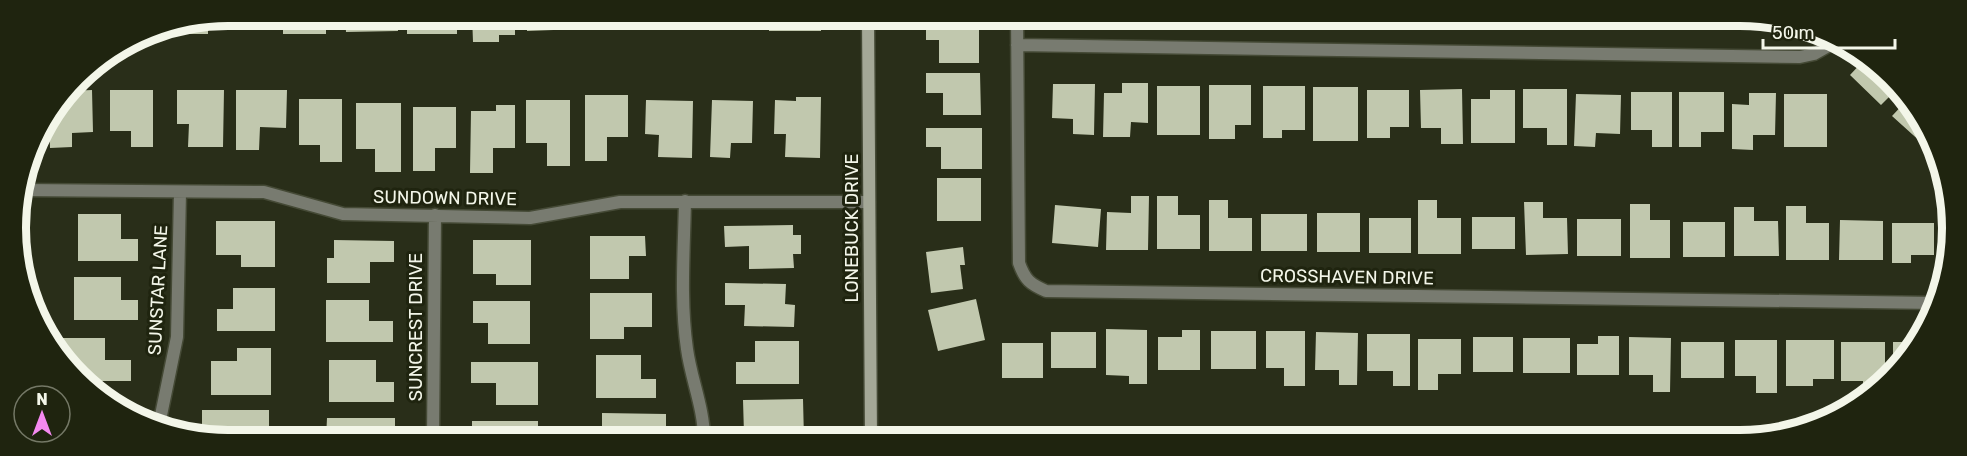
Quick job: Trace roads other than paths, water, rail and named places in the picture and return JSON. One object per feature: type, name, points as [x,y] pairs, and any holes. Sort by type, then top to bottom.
[{"type":"street","name":"LONEBUCK DRIVE","points":[[868,26],[871,430]]},
{"type":"street","name":"CROSSHAVEN DRIVE","points":[[1017,26],[1019,263],[1024,277],[1046,291],[1927,303]]},
{"type":"street","points":[[1017,45],[1800,57],[1814,54],[1827,47]]},
{"type":"street","name":"SUNDOWN DRIVE","points":[[29,190],[264,192],[343,214],[530,218],[620,202],[869,202]]},
{"type":"street","name":"SUNSTAR LANE","points":[[160,419],[177,337],[180,192]]},
{"type":"street","points":[[685,201],[684,318],[687,350],[704,430]]},
{"type":"street","name":"SUNCREST DRIVE","points":[[433,430],[435,215]]}]
